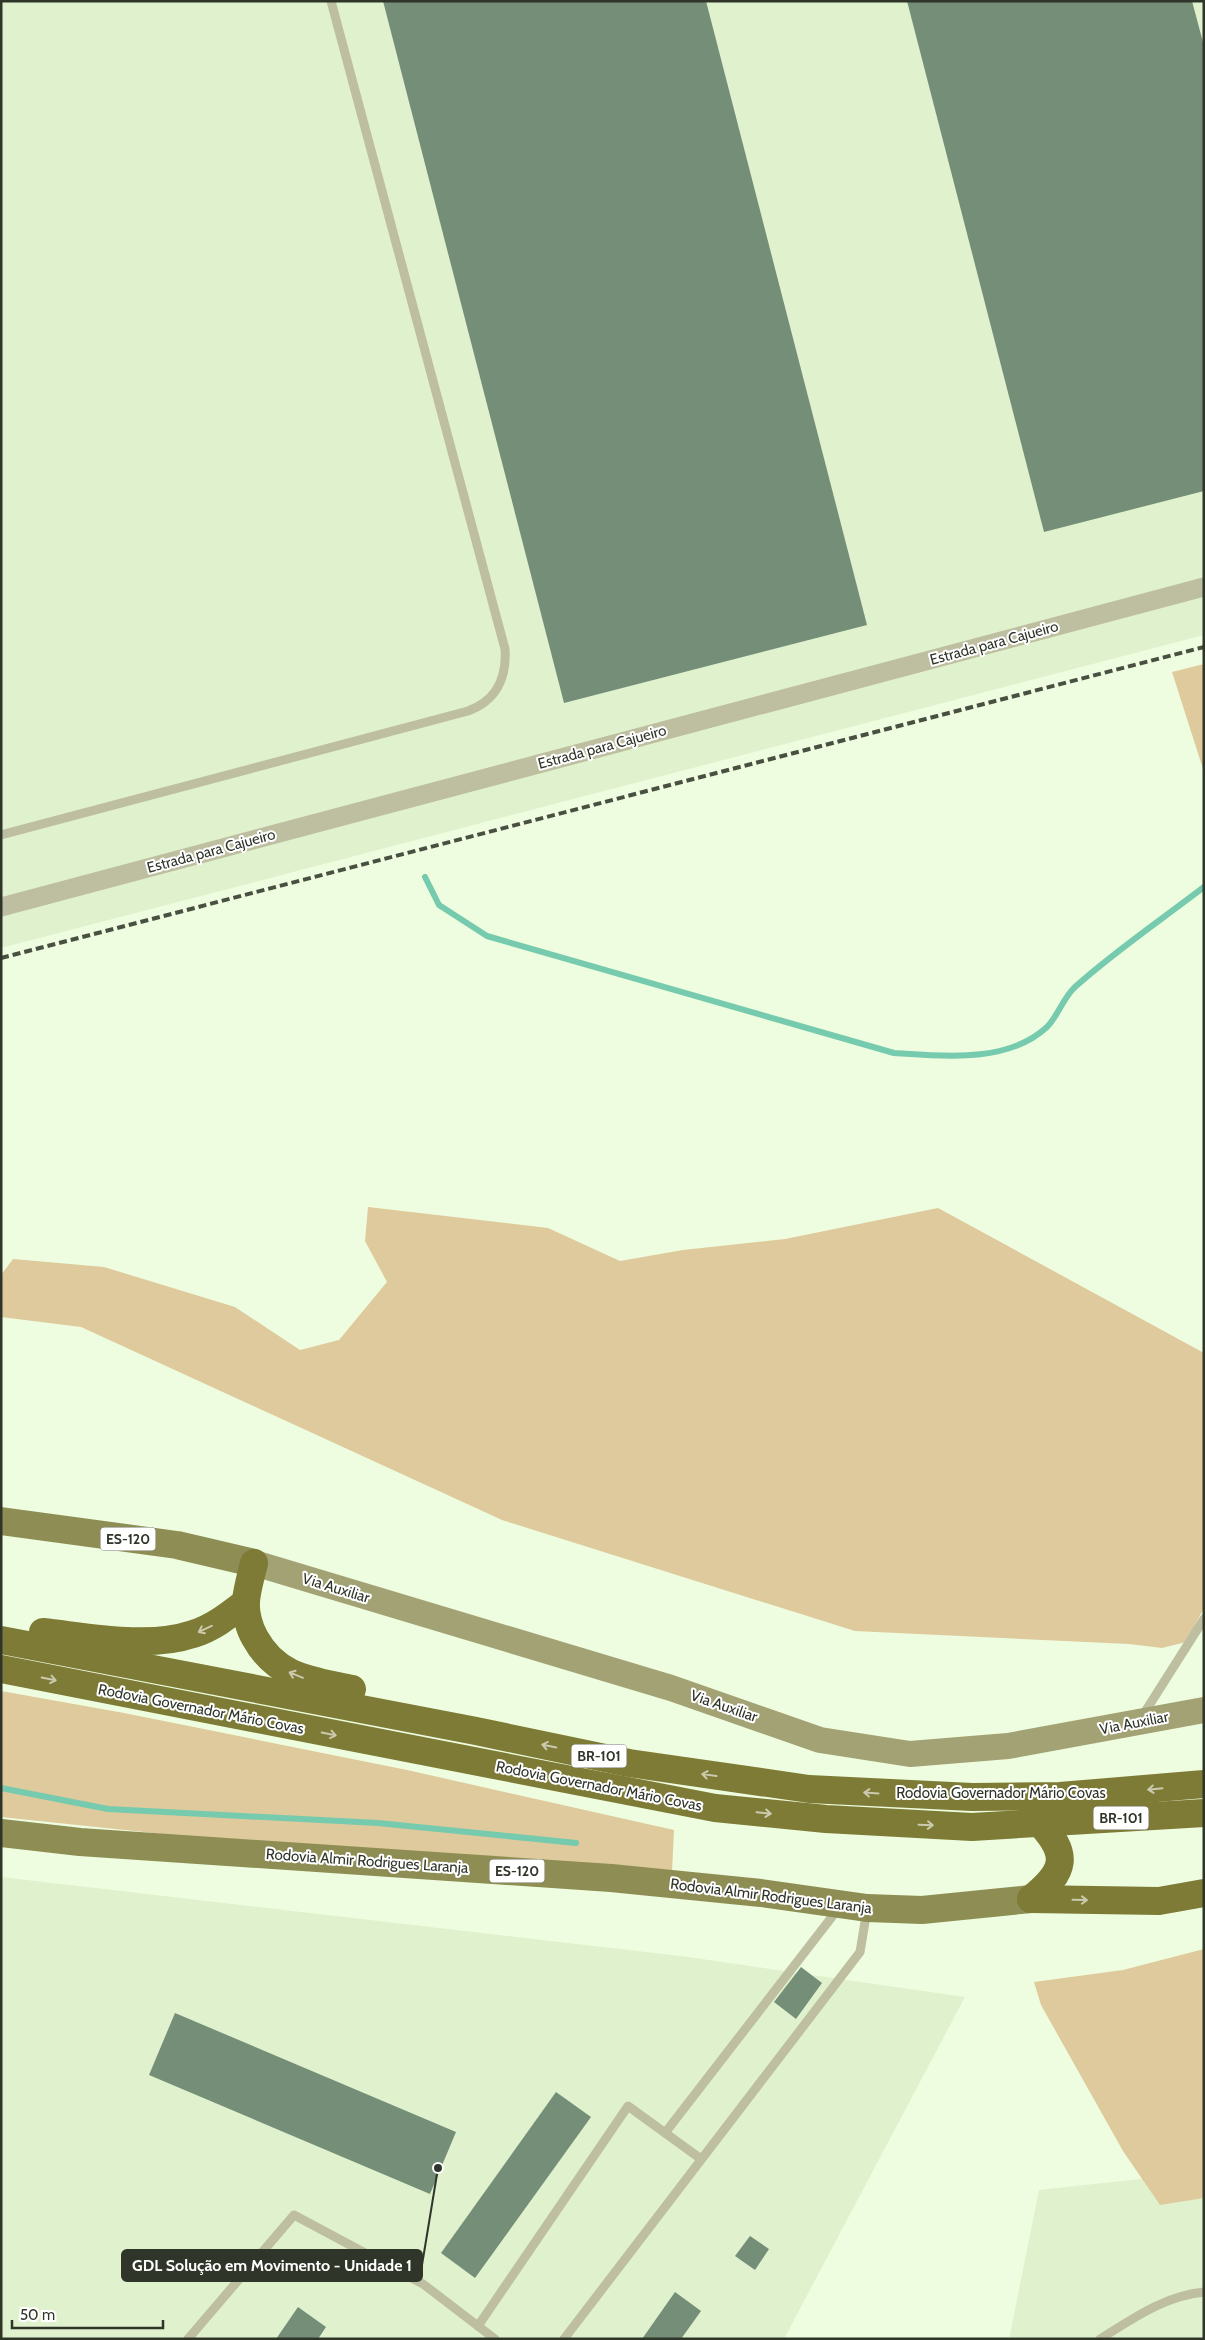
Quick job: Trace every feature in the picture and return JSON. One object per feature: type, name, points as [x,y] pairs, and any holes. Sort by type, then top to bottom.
[{"type":"highway","points":[[254,1564],[246,1602],[251,1630],[261,1649],[278,1667],[300,1678],[391,1697],[476,1731]]},
{"type":"highway","points":[[1,1628],[108,1639],[169,1640],[194,1634],[219,1622],[246,1602]]},
{"type":"highway","name":"Rodovia Governador Mário Covas","points":[[1,1640],[476,1731],[629,1763],[809,1789],[894,1795],[981,1797],[1087,1794],[1204,1784]]},
{"type":"highway","name":"Rodovia Governador Mário Covas","points":[[1,1669],[715,1808],[911,1824],[972,1827],[1038,1821],[1204,1813]]},
{"type":"highway","points":[[1031,1899],[1051,1883],[1058,1869],[1060,1855],[1053,1837],[1038,1821]]},
{"type":"highway","points":[[1031,1899],[1160,1901],[1204,1893]]},
{"type":"main road","name":"ES-120","points":[[1,1521],[177,1546],[254,1564]]},
{"type":"main road","name":"Rodovia Almir Rodrigues Laranja","points":[[1,1833],[80,1842],[611,1878],[761,1893],[854,1906],[922,1910],[1031,1899]]},
{"type":"street","name":"Estrada para Cajueiro","points":[[1,907],[1204,587]]},
{"type":"street","name":"Via Auxiliar","points":[[254,1564],[671,1688],[820,1740],[910,1754],[1008,1746],[1204,1710]]},
{"type":"lane","points":[[1,835],[468,711],[477,708],[493,695],[504,675],[505,649],[331,1]]},
{"type":"lane","points":[[1139,1722],[1204,1619]]},
{"type":"lane","points":[[665,2133],[854,1906]]},
{"type":"lane","points":[[564,2339],[860,1952],[854,1906]]},
{"type":"lane","points":[[478,2326],[628,2106],[701,2159]]},
{"type":"lane","points":[[191,2337],[294,2215],[423,2284],[494,2339]]},
{"type":"lane","points":[[1100,2339],[1160,2302],[1183,2294],[1204,2292]]},
{"type":"shaded area","points":[[1,1],[1204,1],[1204,635],[1,948]]},
{"type":"shaded area","points":[[1204,664],[1204,772],[1172,672]]},
{"type":"shaded area","points":[[368,1207],[548,1228],[620,1261],[683,1250],[785,1239],[938,1208],[1204,1353],[1204,1608],[1186,1642],[1162,1648],[1129,1644],[855,1631],[502,1520],[81,1327],[1,1317],[1,1275],[13,1259],[104,1267],[235,1307],[300,1350],[339,1340],[387,1282],[365,1241]]},
{"type":"shaded area","points":[[1,1691],[124,1713],[407,1770],[674,1830],[672,1872],[585,1878],[1,1817]]},
{"type":"shaded area","points":[[1,1877],[681,1956],[965,1997],[784,2339],[1,2339]]},
{"type":"shaded area","points":[[1204,1949],[1204,2198],[1160,2205],[1123,2151],[1041,2005],[1034,1982],[1123,1970]]},
{"type":"shaded area","points":[[1204,2172],[1204,2339],[1009,2339],[1039,2190]]},
{"type":"building","points":[[383,1],[706,1],[867,625],[564,703]]},
{"type":"building","points":[[907,1],[1192,1],[1204,46],[1204,491],[1044,532]]},
{"type":"building","points":[[801,1967],[822,1983],[796,2019],[774,2002]]},
{"type":"building","points":[[175,2013],[456,2132],[430,2194],[149,2075]]},
{"type":"building","points":[[556,2092],[591,2117],[475,2278],[441,2253]]},
{"type":"building","points":[[750,2236],[769,2249],[755,2270],[735,2256]]},
{"type":"building","points":[[675,2292],[701,2311],[681,2339],[642,2339]]},
{"type":"building","points":[[298,2307],[326,2327],[318,2339],[276,2339]]},
{"type":"waterway","points":[[425,877],[439,905],[487,936],[894,1053],[953,1056],[994,1052],[1013,1047],[1031,1039],[1051,1023],[1067,996],[1075,987],[1122,948],[1204,887]]},
{"type":"waterway","points":[[1,1788],[108,1809],[378,1823],[576,1843]]},
{"type":"railway","points":[[1,958],[1204,647]]},
{"type":"place","name":"GDL Solução em Movimento - Unidade 1","points":[[438,2168]]}]
